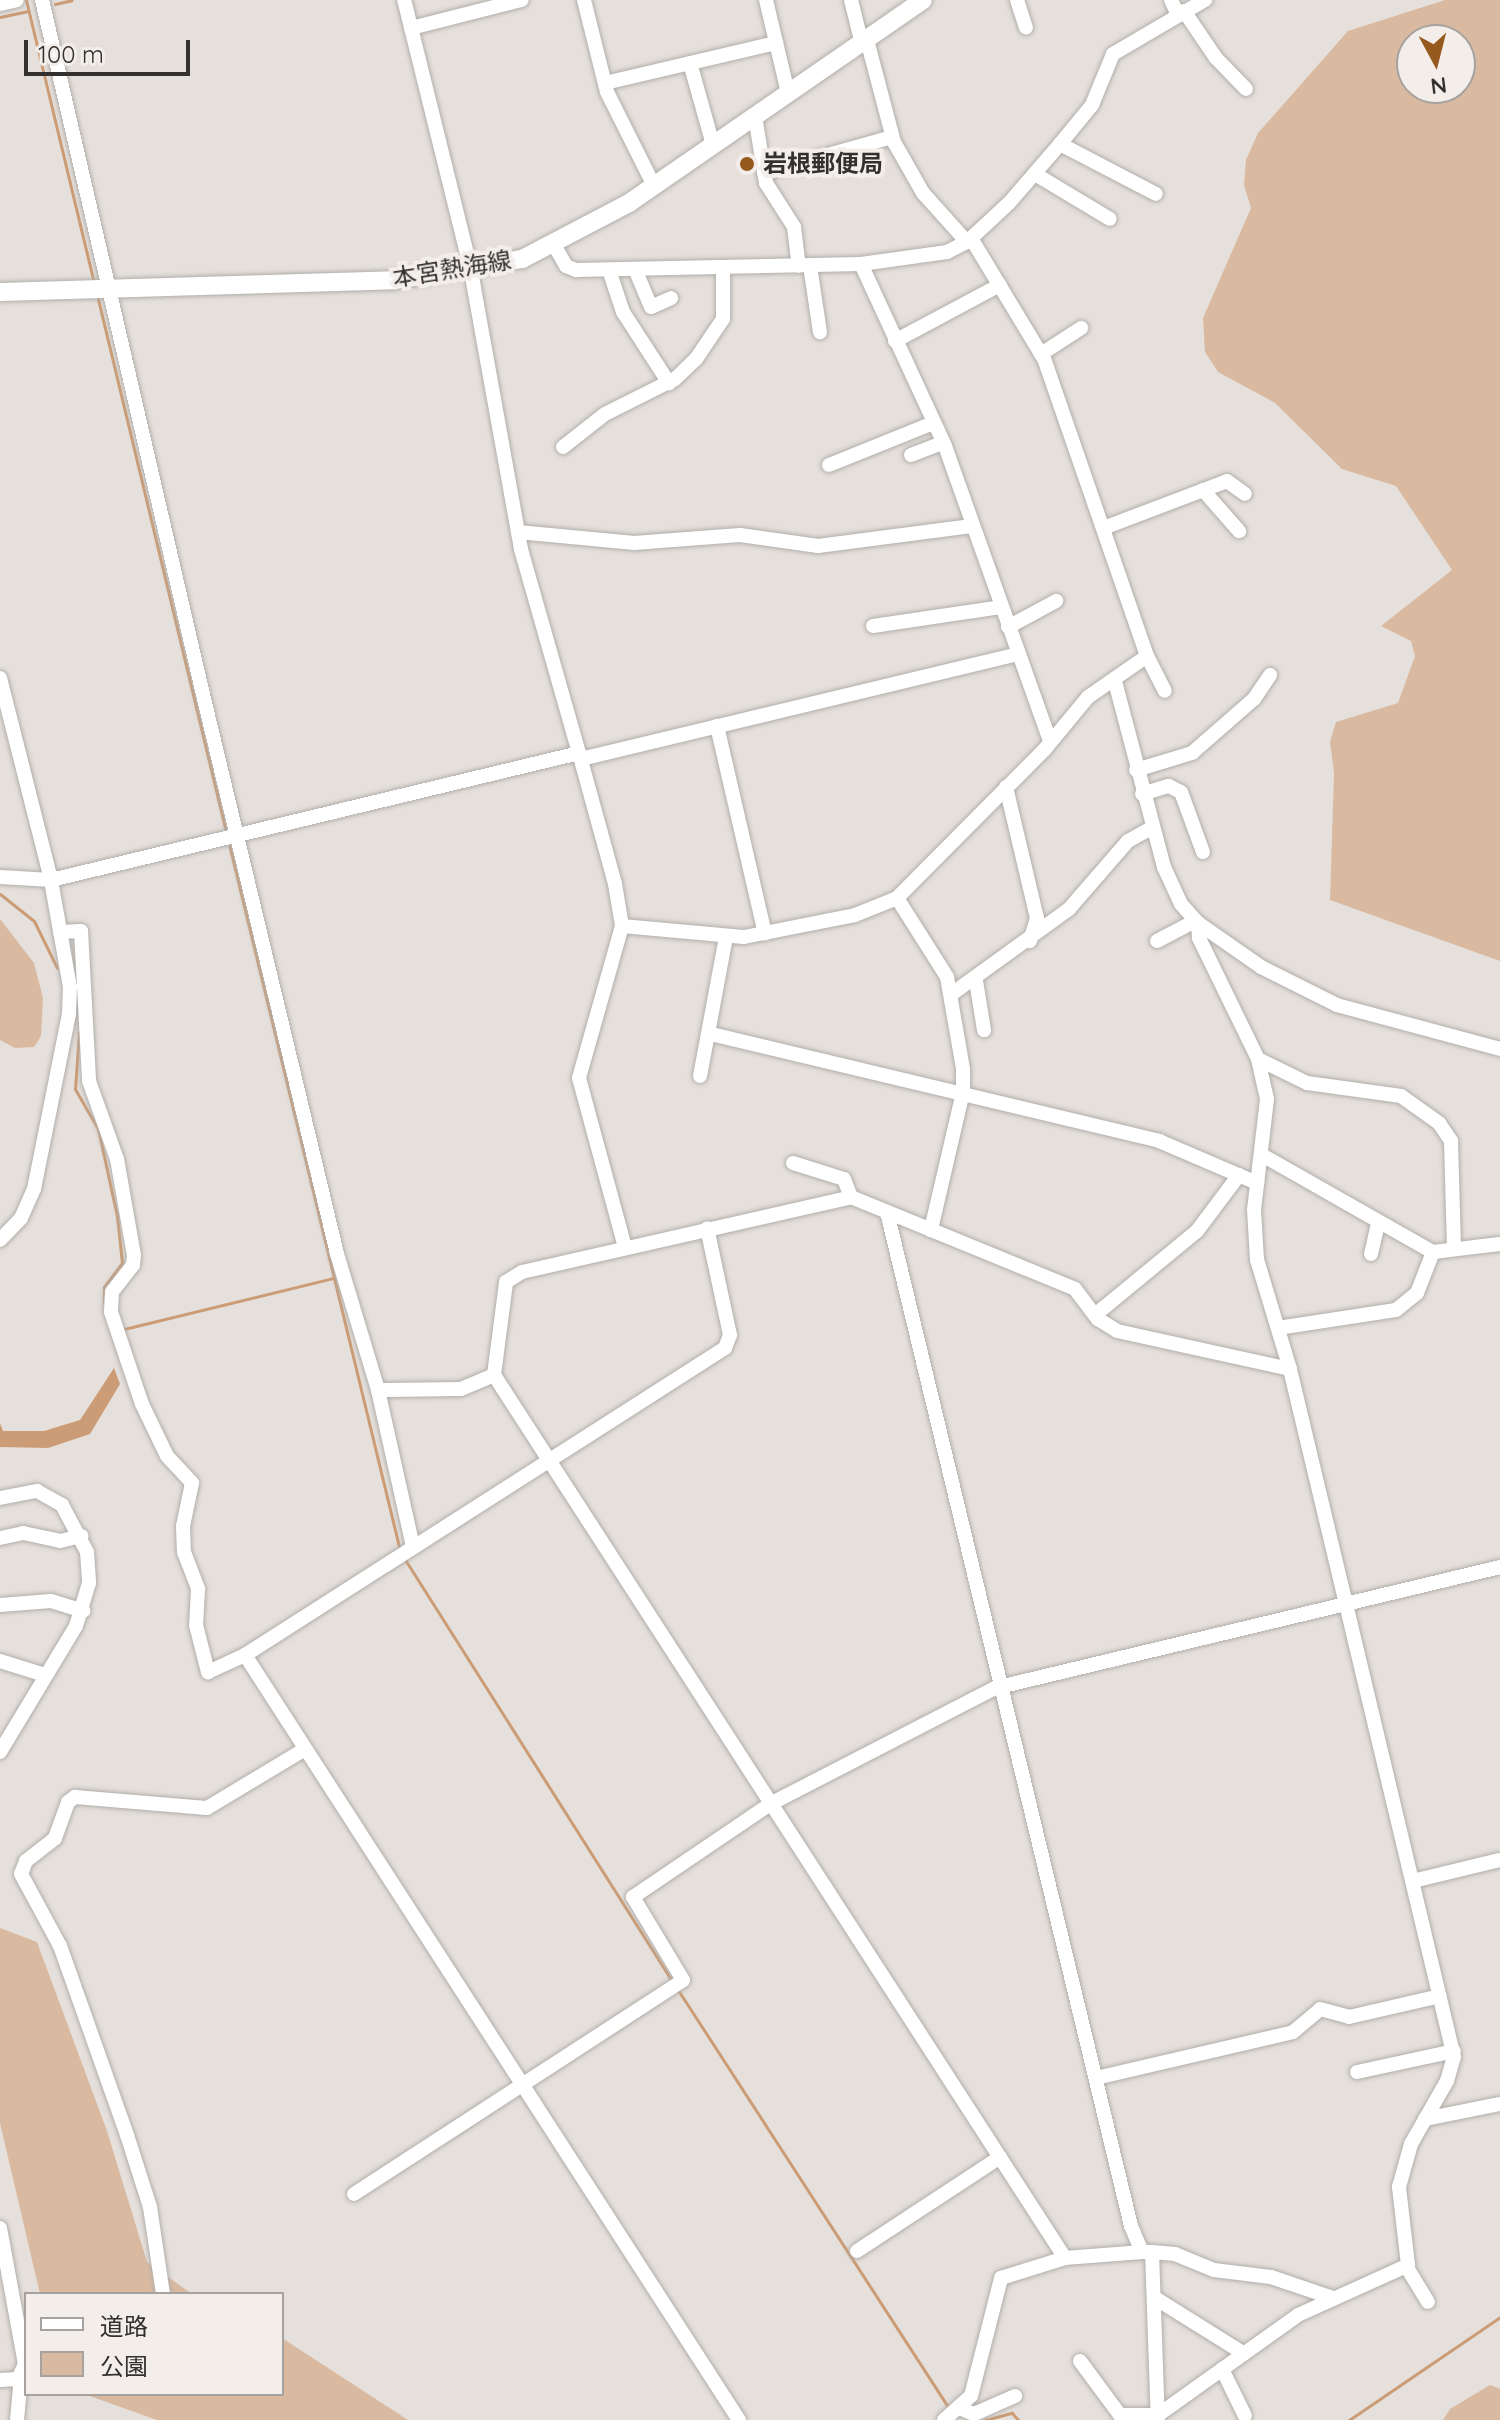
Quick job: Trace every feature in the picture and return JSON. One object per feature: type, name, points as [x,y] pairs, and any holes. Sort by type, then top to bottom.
[{"type":"main road","name":"本宮熱海線","points":[[0,292],[379,281],[471,270],[554,245],[654,186],[923,0]]},
{"type":"street","points":[[0,4],[17,0]]},
{"type":"street","points":[[42,0],[337,1254],[378,1390],[405,1552]]},
{"type":"street","points":[[404,0],[471,270],[518,532],[580,756],[622,926],[579,1078],[625,1247]]},
{"type":"street","points":[[411,28],[522,0]]},
{"type":"street","points":[[584,0],[605,83],[654,186]]},
{"type":"street","points":[[766,0],[788,93]]},
{"type":"street","points":[[851,0],[892,137],[923,193],[969,240],[1041,354],[1106,527],[1147,656],[1165,691]]},
{"type":"street","points":[[1017,0],[1026,28]]},
{"type":"street","points":[[1171,0],[1216,58],[1246,89]]},
{"type":"street","points":[[554,245],[570,269],[804,266],[930,257],[969,240],[1035,174],[1092,105],[1113,54],[1205,0]]},
{"type":"street","points":[[605,83],[776,43]]},
{"type":"street","points":[[690,63],[713,145]]},
{"type":"street","points":[[755,116],[764,173],[771,196],[794,227],[820,332]]},
{"type":"street","points":[[764,173],[892,137]]},
{"type":"street","points":[[1060,144],[1156,194]]},
{"type":"street","points":[[1035,174],[1110,219]]},
{"type":"street","points":[[861,264],[943,443],[1050,741]]},
{"type":"street","points":[[563,447],[612,410],[669,383],[696,359],[723,319],[723,267]]},
{"type":"street","points":[[635,269],[651,307],[671,298]]},
{"type":"street","points":[[609,270],[623,312],[669,383]]},
{"type":"street","points":[[895,341],[1000,285]]},
{"type":"street","points":[[1041,354],[1081,328]]},
{"type":"street","points":[[829,465],[933,423]]},
{"type":"street","points":[[911,455],[943,443]]},
{"type":"street","points":[[1106,527],[1227,481],[1245,494]]},
{"type":"street","points":[[1203,490],[1239,531]]},
{"type":"street","points":[[518,532],[634,543],[740,535],[805,547],[972,526]]},
{"type":"street","points":[[1008,627],[1056,601]]},
{"type":"street","points":[[873,626],[1001,607]]},
{"type":"street","points":[[0,877],[51,880],[1017,654]]},
{"type":"street","points":[[622,926],[726,937],[765,934],[855,915],[897,898],[1050,741],[1088,697],[1147,656]]},
{"type":"street","points":[[1136,770],[1192,753],[1254,699],[1270,675]]},
{"type":"street","points":[[0,678],[51,880],[70,987],[69,1014],[43,1157],[29,1205],[0,1240]]},
{"type":"street","points":[[1115,681],[1150,829],[1181,904],[1197,922],[1270,973],[1337,1005],[1500,1049]]},
{"type":"street","points":[[717,726],[765,934]]},
{"type":"street","points":[[1142,794],[1161,786],[1181,792],[1203,852]]},
{"type":"street","points":[[1006,787],[1037,918],[1030,941]]},
{"type":"street","points":[[953,993],[976,981],[1069,909],[1128,841],[1150,829]]},
{"type":"street","points":[[897,898],[953,993],[963,1092],[931,1230]]},
{"type":"street","points":[[1157,941],[1197,922]]},
{"type":"street","points":[[1080,2361],[1120,2415],[1158,2417],[1243,2353],[1333,2298],[1406,2266],[1410,2259],[1399,2187],[1411,2144],[1452,2069],[1454,2051],[1348,1604],[1290,1369],[1255,1244],[1257,1183],[1267,1099],[1258,1059],[1199,938],[1197,922]]},
{"type":"street","points":[[60,932],[81,931],[89,1081],[117,1159],[135,1260],[112,1292],[114,1322],[154,1430],[171,1463],[192,1483],[184,1552],[198,1589],[196,1625],[203,1666],[216,1672],[730,1343],[707,1228]]},
{"type":"street","points":[[700,1076],[711,1034],[726,937]]},
{"type":"street","points":[[976,981],[984,1030]]},
{"type":"street","points":[[711,1034],[1159,1141],[1257,1183]]},
{"type":"street","points":[[1258,1059],[1307,1083],[1401,1096],[1439,1123],[1451,1141],[1454,1247]]},
{"type":"street","points":[[1262,1155],[1433,1252],[1454,1247],[1500,1244]]},
{"type":"street","points":[[793,1163],[844,1179],[851,1197]]},
{"type":"street","points":[[1095,1315],[1203,1225],[1239,1175]]},
{"type":"street","points":[[1065,2258],[552,1458],[494,1375],[510,1277],[625,1247],[851,1197],[1075,1289],[1106,1325],[1137,1337],[1290,1369]]},
{"type":"street","points":[[887,1212],[1004,1687],[1131,2226],[1147,2252],[1155,2298],[1158,2417]]},
{"type":"street","points":[[1371,1254],[1378,1223]]},
{"type":"street","points":[[1278,1328],[1396,1310],[1417,1293],[1433,1252]]},
{"type":"street","points":[[378,1390],[446,1391],[494,1375]]},
{"type":"street","points":[[0,1498],[22,1490],[50,1496],[81,1536],[89,1569],[84,1611],[0,1752]]},
{"type":"street","points":[[0,1538],[23,1533],[60,1541],[81,1536]]},
{"type":"street","points":[[354,2194],[683,1980],[633,1897],[772,1803],[1004,1687],[1500,1567]]},
{"type":"street","points":[[0,1605],[51,1601],[84,1611]]},
{"type":"street","points":[[245,1655],[739,2420]]},
{"type":"street","points":[[0,1661],[45,1675]]},
{"type":"street","points":[[163,2292],[150,2207],[127,2135],[60,1946],[21,1874],[26,1861],[55,1838],[75,1797],[207,1808],[305,1749]]},
{"type":"street","points":[[1413,1881],[1500,1860]]},
{"type":"street","points":[[1096,2078],[1293,2032],[1320,2009],[1349,2017],[1440,1996]]},
{"type":"street","points":[[1357,2072],[1454,2051]]},
{"type":"street","points":[[1425,2119],[1500,2104]]},
{"type":"street","points":[[857,2251],[1000,2157]]},
{"type":"street","points":[[0,2228],[22,2334],[17,2420]]},
{"type":"street","points":[[944,2420],[962,2409],[971,2396],[998,2281],[1020,2269],[1065,2258],[1147,2252],[1175,2254],[1214,2270],[1271,2277],[1333,2298]]},
{"type":"street","points":[[1406,2266],[1428,2302]]},
{"type":"street","points":[[1155,2298],[1243,2353]]},
{"type":"street","points":[[1222,2369],[1245,2416]]},
{"type":"street","points":[[0,2380],[21,2376]]},
{"type":"street","points":[[962,2409],[974,2414],[1015,2396]]},
{"type":"green space","points":[[1445,0],[1500,0],[1500,961],[1330,900],[1334,773],[1330,742],[1336,722],[1398,703],[1415,656],[1411,641],[1381,626],[1452,570],[1396,486],[1342,469],[1275,403],[1218,372],[1205,352],[1203,318],[1251,208],[1244,185],[1246,160],[1258,133],[1348,31]]},
{"type":"green space","points":[[0,919],[34,963],[43,998],[41,1036],[34,1047],[15,1048],[0,1040]]},
{"type":"green space","points":[[0,1928],[37,1942],[107,2131],[147,2262],[189,2292],[40,2292],[0,2123]]},
{"type":"green space","points":[[284,2339],[408,2420],[157,2420],[90,2396],[284,2396]]},
{"type":"green space","points":[[1490,2385],[1500,2389],[1500,2420],[1443,2420],[1450,2409]]},
{"type":"shaded area","points":[[114,1368],[120,1384],[90,1434],[48,1448],[0,1447],[0,1423],[3,1431],[44,1431],[80,1420]]},
{"type":"waterway","points":[[26,0],[94,284]]},
{"type":"waterway","points":[[55,4],[72,0]]},
{"type":"waterway","points":[[0,17],[28,11]]},
{"type":"waterway","points":[[97,295],[226,832]]},
{"type":"waterway","points":[[229,844],[400,1551]]},
{"type":"waterway","points":[[0,894],[34,921],[57,968]]},
{"type":"waterway","points":[[79,1032],[75,1089],[98,1129],[117,1216],[122,1263],[104,1287],[104,1303]]},
{"type":"waterway","points":[[124,1329],[334,1278]]},
{"type":"waterway","points":[[404,1558],[672,1981]]},
{"type":"waterway","points":[[678,1990],[950,2410]]},
{"type":"waterway","points":[[1349,2420],[1500,2317]]},
{"type":"waterway","points":[[985,2420],[1012,2413],[1018,2420]]},
{"type":"place","name":"岩根郵便局","points":[[747,164]]}]
